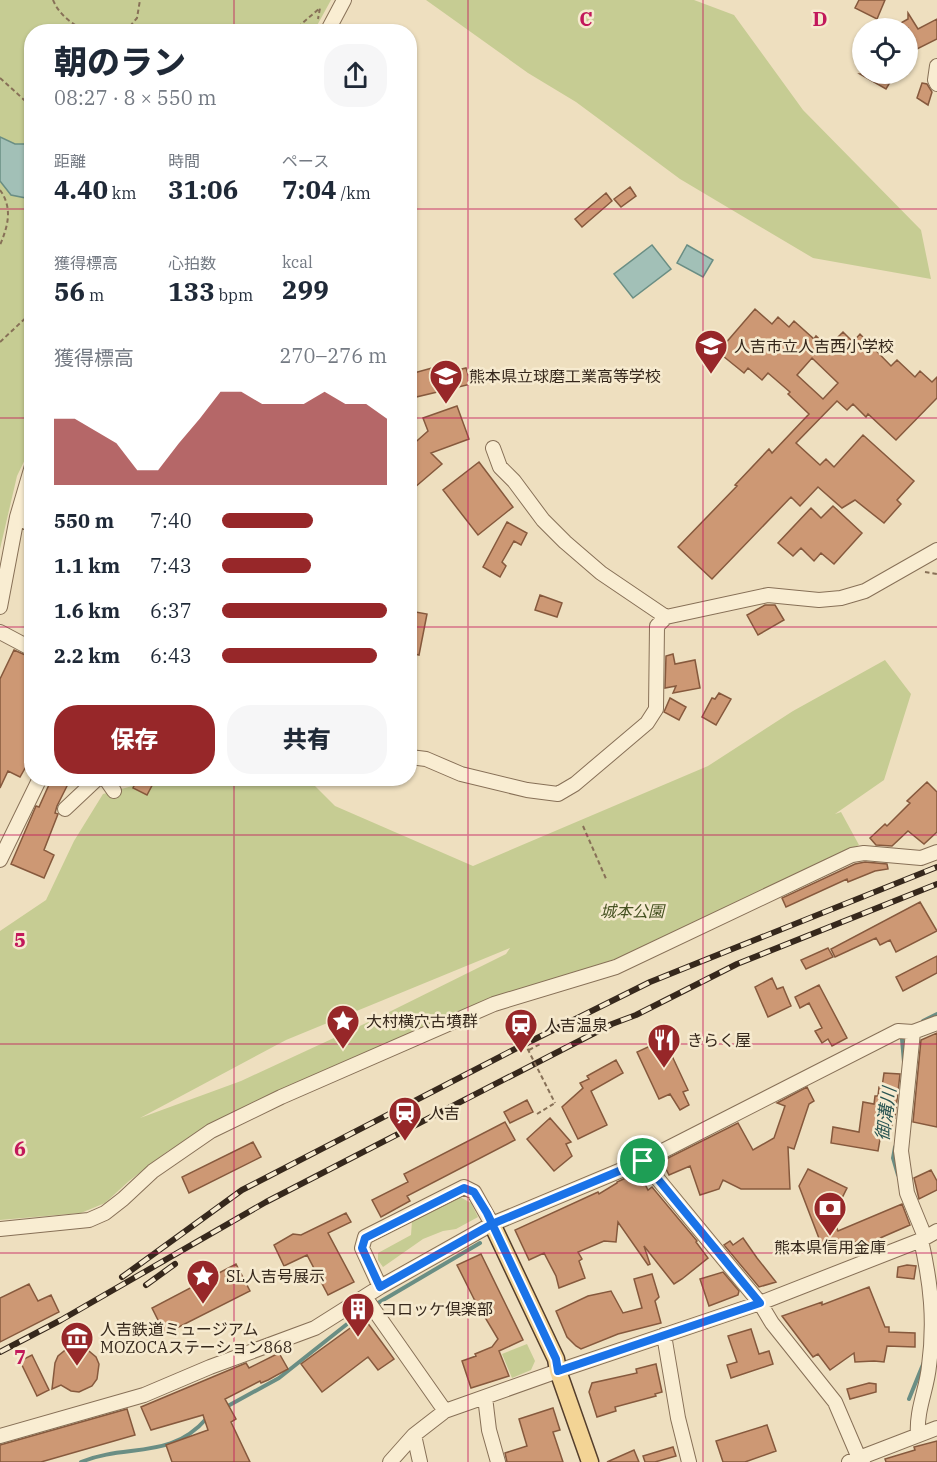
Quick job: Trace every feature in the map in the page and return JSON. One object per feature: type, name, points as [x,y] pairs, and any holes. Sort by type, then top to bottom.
[{"type":"main road","points":[[492,1224],[556,1359],[558,1371],[590,1462]]},
{"type":"street","points":[[331,24],[344,0]]},
{"type":"street","points":[[937,66],[935,80],[937,84]]},
{"type":"street","points":[[493,448],[500,466],[543,520],[565,542],[601,573],[666,617]]},
{"type":"street","points":[[0,607],[17,517],[24,493]]},
{"type":"street","points":[[17,517],[24,521]]},
{"type":"street","points":[[417,758],[426,759],[461,774],[527,790],[558,794],[575,784],[647,723],[656,709],[657,627],[666,617],[768,595],[819,600],[841,598],[865,591],[937,550]]},
{"type":"street","points":[[0,579],[9,562]]},
{"type":"street","points":[[0,632],[24,645]]},
{"type":"street","points":[[0,860],[36,786]]},
{"type":"street","points":[[65,809],[89,786]]},
{"type":"street","points":[[111,786],[114,791]]},
{"type":"street","points":[[0,1229],[89,1220],[114,1206],[153,1171],[211,1131],[281,1097],[494,1004],[616,967],[852,855],[864,853],[921,858],[937,852]]},
{"type":"street","points":[[0,1436],[144,1395],[210,1367],[315,1328],[364,1296],[492,1224],[643,1161],[898,1031],[912,1032],[937,1023]]},
{"type":"street","points":[[912,1032],[901,1151],[907,1193],[928,1236],[933,1312],[927,1381],[917,1418],[918,1434]]},
{"type":"street","points":[[643,1161],[760,1303],[772,1323],[836,1402],[857,1461],[937,1428]]},
{"type":"street","points":[[380,1287],[362,1248],[365,1238],[464,1188],[474,1192],[492,1224]]},
{"type":"street","points":[[390,1462],[414,1435],[445,1411],[760,1303],[928,1236]]},
{"type":"street","points":[[364,1296],[445,1411]]},
{"type":"street","points":[[664,1335],[678,1418],[689,1462]]},
{"type":"street","points":[[484,1397],[489,1430],[498,1462]]},
{"type":"street","points":[[414,1435],[420,1462]]},
{"type":"path","points":[[53,0],[56,9],[74,24]]},
{"type":"path","points":[[132,24],[137,18],[140,0]]},
{"type":"path","points":[[301,24],[320,8],[318,20]]},
{"type":"path","points":[[0,78],[24,99]]},
{"type":"path","points":[[0,190],[7,199],[9,223],[0,245]]},
{"type":"path","points":[[0,342],[24,320]]},
{"type":"path","points":[[583,826],[607,881]]},
{"type":"path","points":[[530,1016],[514,1022],[555,1104],[537,1114]]},
{"type":"path","points":[[529,1050],[542,1043]]},
{"type":"green space","points":[[0,0],[331,0],[318,24],[24,24],[24,462],[17,476],[0,549]]},
{"type":"green space","points":[[426,0],[694,0],[734,15],[803,110],[921,230],[931,279],[813,258],[680,179],[576,102],[528,73]]},
{"type":"green space","name":"城本公園","points":[[885,660],[911,694],[884,780],[835,814],[841,812],[859,845],[638,951],[573,975],[512,991],[223,1120],[168,1151],[105,1203],[81,1213],[0,1220],[0,931],[46,900],[74,841],[103,794],[132,786],[315,786],[335,806],[473,866],[708,766],[793,711]],"holes":[[[510,948],[506,954],[377,1018],[241,1081],[140,1118],[286,1040]]]},
{"type":"green space","points":[[460,1197],[471,1203],[478,1217],[456,1229],[443,1231],[423,1239],[383,1267],[378,1260],[378,1253],[411,1235],[412,1221]]},
{"type":"green space","points":[[527,1344],[535,1361],[531,1370],[512,1378],[502,1354]]},
{"type":"water","points":[[0,137],[15,144],[24,144],[24,198],[11,195],[0,181]]},
{"type":"water","points":[[652,245],[671,269],[633,298],[614,274]]},
{"type":"water","points":[[687,245],[713,260],[703,277],[677,263]]},
{"type":"building","points":[[859,0],[885,0],[877,18],[855,8]]},
{"type":"building","points":[[937,19],[937,39],[918,48],[918,29]]},
{"type":"building","points":[[922,83],[927,84],[932,92],[928,105],[917,98]]},
{"type":"building","points":[[877,84],[889,84],[886,89]]},
{"type":"building","points":[[630,187],[636,196],[621,207],[614,199]]},
{"type":"building","points":[[606,193],[612,201],[582,227],[575,219]]},
{"type":"building","points":[[755,309],[772,324],[778,317],[789,327],[794,321],[814,339],[816,336],[828,347],[843,332],[853,342],[860,334],[891,366],[897,360],[915,377],[920,371],[932,382],[937,377],[937,398],[896,440],[868,414],[866,417],[853,404],[847,410],[837,401],[796,443],[820,465],[826,459],[834,467],[863,435],[914,481],[897,500],[901,504],[884,523],[855,500],[842,508],[818,487],[800,506],[791,497],[712,579],[678,547],[769,449],[772,453],[809,414],[788,394],[790,392],[768,373],[762,380],[748,368],[744,373],[718,352]],"holes":[[[812,358],[838,383],[823,399],[797,375]]]},
{"type":"building","points":[[443,365],[445,373],[466,368],[471,384],[417,397],[417,372]]},
{"type":"building","points":[[457,406],[469,439],[431,453],[442,464],[417,485],[417,441],[428,431],[423,418]]},
{"type":"building","points":[[479,462],[513,507],[478,535],[443,490]]},
{"type":"building","points":[[833,506],[862,533],[834,564],[821,553],[814,561],[801,548],[793,556],[778,543],[811,508],[821,518]]},
{"type":"building","points":[[507,522],[527,533],[521,545],[514,541],[502,562],[506,566],[500,577],[483,567]]},
{"type":"building","points":[[540,595],[562,603],[557,617],[535,610]]},
{"type":"building","points":[[765,605],[775,605],[784,620],[758,635],[747,615]]},
{"type":"building","points":[[417,612],[427,614],[419,655],[417,655]]},
{"type":"building","points":[[14,650],[24,654],[24,770],[20,777],[8,771],[0,788],[0,679]]},
{"type":"building","points":[[673,654],[675,664],[695,660],[700,688],[673,693],[676,686],[665,688],[666,656]]},
{"type":"building","points":[[719,693],[731,699],[716,725],[702,717],[712,698],[715,699]]},
{"type":"building","points":[[670,698],[686,707],[679,720],[664,712]]},
{"type":"building","points":[[927,782],[937,792],[937,832],[924,844],[908,831],[892,846],[876,845],[870,838],[885,824],[887,826],[910,803],[907,801]]},
{"type":"building","points":[[48,786],[67,786],[57,806],[55,813],[58,814],[44,850],[54,855],[44,878],[11,864],[36,806],[39,807]]},
{"type":"building","points":[[134,786],[152,786],[147,795],[133,788]]},
{"type":"building","points":[[865,862],[887,864],[888,869],[875,871],[848,882],[847,879],[786,907],[782,898],[855,864]]},
{"type":"building","points":[[920,902],[937,931],[896,952],[890,940],[880,945],[876,938],[835,957],[831,949]]},
{"type":"building","points":[[828,948],[833,957],[806,969],[801,960]]},
{"type":"building","points":[[937,956],[937,973],[903,991],[896,977]]},
{"type":"building","points":[[772,978],[777,989],[783,987],[791,1006],[768,1017],[755,987]]},
{"type":"building","points":[[819,985],[847,1038],[832,1046],[828,1039],[822,1043],[815,1031],[822,1028],[809,1003],[800,1008],[795,997]]},
{"type":"building","points":[[937,1033],[937,1127],[913,1122],[921,1040]]},
{"type":"building","points":[[661,1041],[662,1043],[665,1041],[688,1090],[683,1092],[689,1105],[680,1110],[670,1094],[659,1099],[637,1052]]},
{"type":"building","points":[[616,1060],[623,1073],[591,1091],[607,1125],[578,1139],[562,1107],[583,1088],[580,1083],[589,1079],[587,1076]]},
{"type":"building","points":[[884,1073],[900,1074],[895,1118],[893,1118],[891,1130],[882,1128],[878,1151],[831,1143],[833,1127],[859,1132],[863,1102],[874,1104],[879,1087],[882,1087]]},
{"type":"building","points":[[807,1087],[814,1101],[809,1104],[794,1149],[788,1147],[790,1189],[741,1189],[723,1180],[719,1189],[700,1195],[690,1166],[669,1175],[662,1161],[738,1123],[753,1150],[774,1138],[785,1106],[777,1103]]},
{"type":"building","points":[[527,1100],[533,1112],[510,1123],[504,1112]]},
{"type":"building","points":[[550,1118],[571,1142],[566,1144],[572,1156],[554,1171],[527,1139]]},
{"type":"building","points":[[505,1122],[515,1140],[407,1196],[410,1201],[381,1217],[372,1200],[408,1182],[404,1174]]},
{"type":"building","points":[[253,1142],[261,1157],[189,1193],[182,1177]]},
{"type":"building","points":[[808,1169],[847,1188],[839,1204],[825,1197],[838,1231],[902,1204],[910,1225],[864,1245],[861,1240],[825,1254],[799,1186]]},
{"type":"building","points":[[931,1170],[937,1181],[937,1190],[919,1199],[914,1178]]},
{"type":"building","points":[[640,1174],[648,1190],[652,1187],[697,1241],[708,1258],[682,1279],[674,1284],[644,1246],[650,1264],[648,1265],[618,1222],[616,1242],[604,1241],[578,1252],[582,1259],[579,1261],[585,1278],[559,1288],[556,1276],[544,1253],[529,1260],[515,1230],[598,1192],[599,1194],[630,1176],[631,1179]]},
{"type":"building","points":[[346,1213],[351,1222],[328,1233],[354,1282],[328,1295],[307,1255],[284,1266],[274,1245],[293,1234],[301,1235]]},
{"type":"building","points":[[743,1238],[776,1282],[759,1287],[724,1245],[730,1241],[733,1245]]},
{"type":"building","points":[[481,1254],[523,1340],[499,1351],[509,1376],[471,1388],[462,1361],[492,1347],[498,1339],[457,1265]]},
{"type":"building","points":[[236,1264],[250,1291],[165,1334],[152,1308]]},
{"type":"building","points":[[916,1266],[914,1279],[897,1277],[898,1267]]},
{"type":"building","points":[[723,1272],[739,1291],[738,1295],[709,1306],[700,1279]]},
{"type":"building","points":[[652,1274],[659,1297],[655,1301],[661,1323],[618,1334],[581,1349],[567,1337],[556,1311],[588,1296],[611,1291],[623,1313],[642,1308],[634,1279]]},
{"type":"building","points":[[29,1284],[38,1301],[51,1295],[59,1312],[0,1342],[0,1298]]},
{"type":"building","points":[[869,1287],[885,1327],[889,1327],[889,1332],[915,1333],[915,1347],[887,1346],[884,1362],[855,1362],[854,1353],[830,1370],[818,1354],[813,1357],[782,1316],[822,1302],[822,1305]]},
{"type":"building","name":"コロッケ倶楽部","points":[[364,1318],[394,1359],[378,1370],[368,1357],[322,1392],[301,1364]]},
{"type":"building","points":[[751,1329],[759,1354],[769,1351],[773,1364],[731,1378],[727,1365],[737,1362],[728,1336]]},
{"type":"building","name":"人吉鉄道ミュージアム MOZOCAステーション868","points":[[69,1347],[84,1347],[96,1357],[99,1364],[97,1379],[92,1386],[79,1392],[71,1391],[61,1385],[52,1389],[58,1356]]},
{"type":"building","points":[[279,1353],[288,1369],[225,1399],[236,1419],[231,1422],[250,1462],[172,1462],[166,1445],[208,1430],[203,1415],[151,1430],[141,1407],[246,1363],[249,1368]]},
{"type":"building","points":[[32,1355],[49,1390],[37,1396],[20,1361]]},
{"type":"building","points":[[656,1364],[662,1392],[655,1394],[656,1396],[615,1407],[616,1411],[597,1417],[589,1392],[592,1383],[637,1373],[636,1369]]},
{"type":"building","points":[[869,1383],[876,1384],[876,1392],[850,1399],[847,1389]]},
{"type":"building","points":[[553,1408],[560,1430],[553,1432],[563,1462],[507,1462],[505,1453],[527,1446],[519,1419]]},
{"type":"building","points":[[127,1409],[135,1435],[41,1462],[0,1462],[0,1445]]},
{"type":"building","points":[[767,1425],[776,1451],[745,1462],[723,1462],[716,1441]]},
{"type":"building","points":[[937,1441],[937,1462],[886,1462],[885,1459],[915,1450],[914,1447]]},
{"type":"building","points":[[673,1447],[676,1456],[655,1462],[645,1462],[643,1456]]},
{"type":"building","points":[[634,1450],[639,1462],[607,1462]]},
{"type":"waterway","name":"御溝川","points":[[923,1021],[937,1014]]},
{"type":"waterway","name":"御溝川","points":[[902,1039],[904,1062]]},
{"type":"waterway","name":"御溝川","points":[[895,1147],[893,1158],[898,1175]]},
{"type":"waterway","points":[[226,1407],[279,1378],[361,1313],[480,1243]]},
{"type":"waterway","name":"御溝川","points":[[909,1399],[924,1362]]},
{"type":"waterway","points":[[81,1462],[98,1456],[163,1446],[193,1431],[207,1418]]},
{"type":"railway","points":[[122,1277],[242,1190],[517,1048],[650,982],[937,867]]},
{"type":"railway","points":[[0,1352],[61,1320],[266,1202],[612,1024],[636,1015],[737,964],[937,884]]},
{"type":"railway","points":[[146,1285],[175,1264]]},
{"type":"place","name":"人吉市立人吉西小学校","points":[[711,375]]},
{"type":"place","name":"熊本県立球磨工業高等学校","points":[[446,405]]},
{"type":"place","name":"大村横穴古墳群","points":[[343,1050]]},
{"type":"place","name":"人吉温泉","points":[[521,1054]]},
{"type":"place","name":"きらく屋","points":[[664,1069]]},
{"type":"place","name":"人吉","points":[[405,1142]]},
{"type":"place","name":"熊本県信用金庫","points":[[830,1237]]},
{"type":"place","name":"SL人吉号展示","points":[[203,1305]]},
{"type":"place","name":"コロッケ倶楽部","points":[[358,1338]]},
{"type":"place","name":"人吉鉄道ミュージアム MOZOCAステーション868","points":[[77,1367]]},
{"type":"route","points":[[643,1161],[570,1194],[492,1224],[380,1287],[362,1248],[365,1238],[415,1212],[464,1188],[474,1192],[492,1224],[556,1359],[558,1371],[760,1303],[643,1161]]}]
